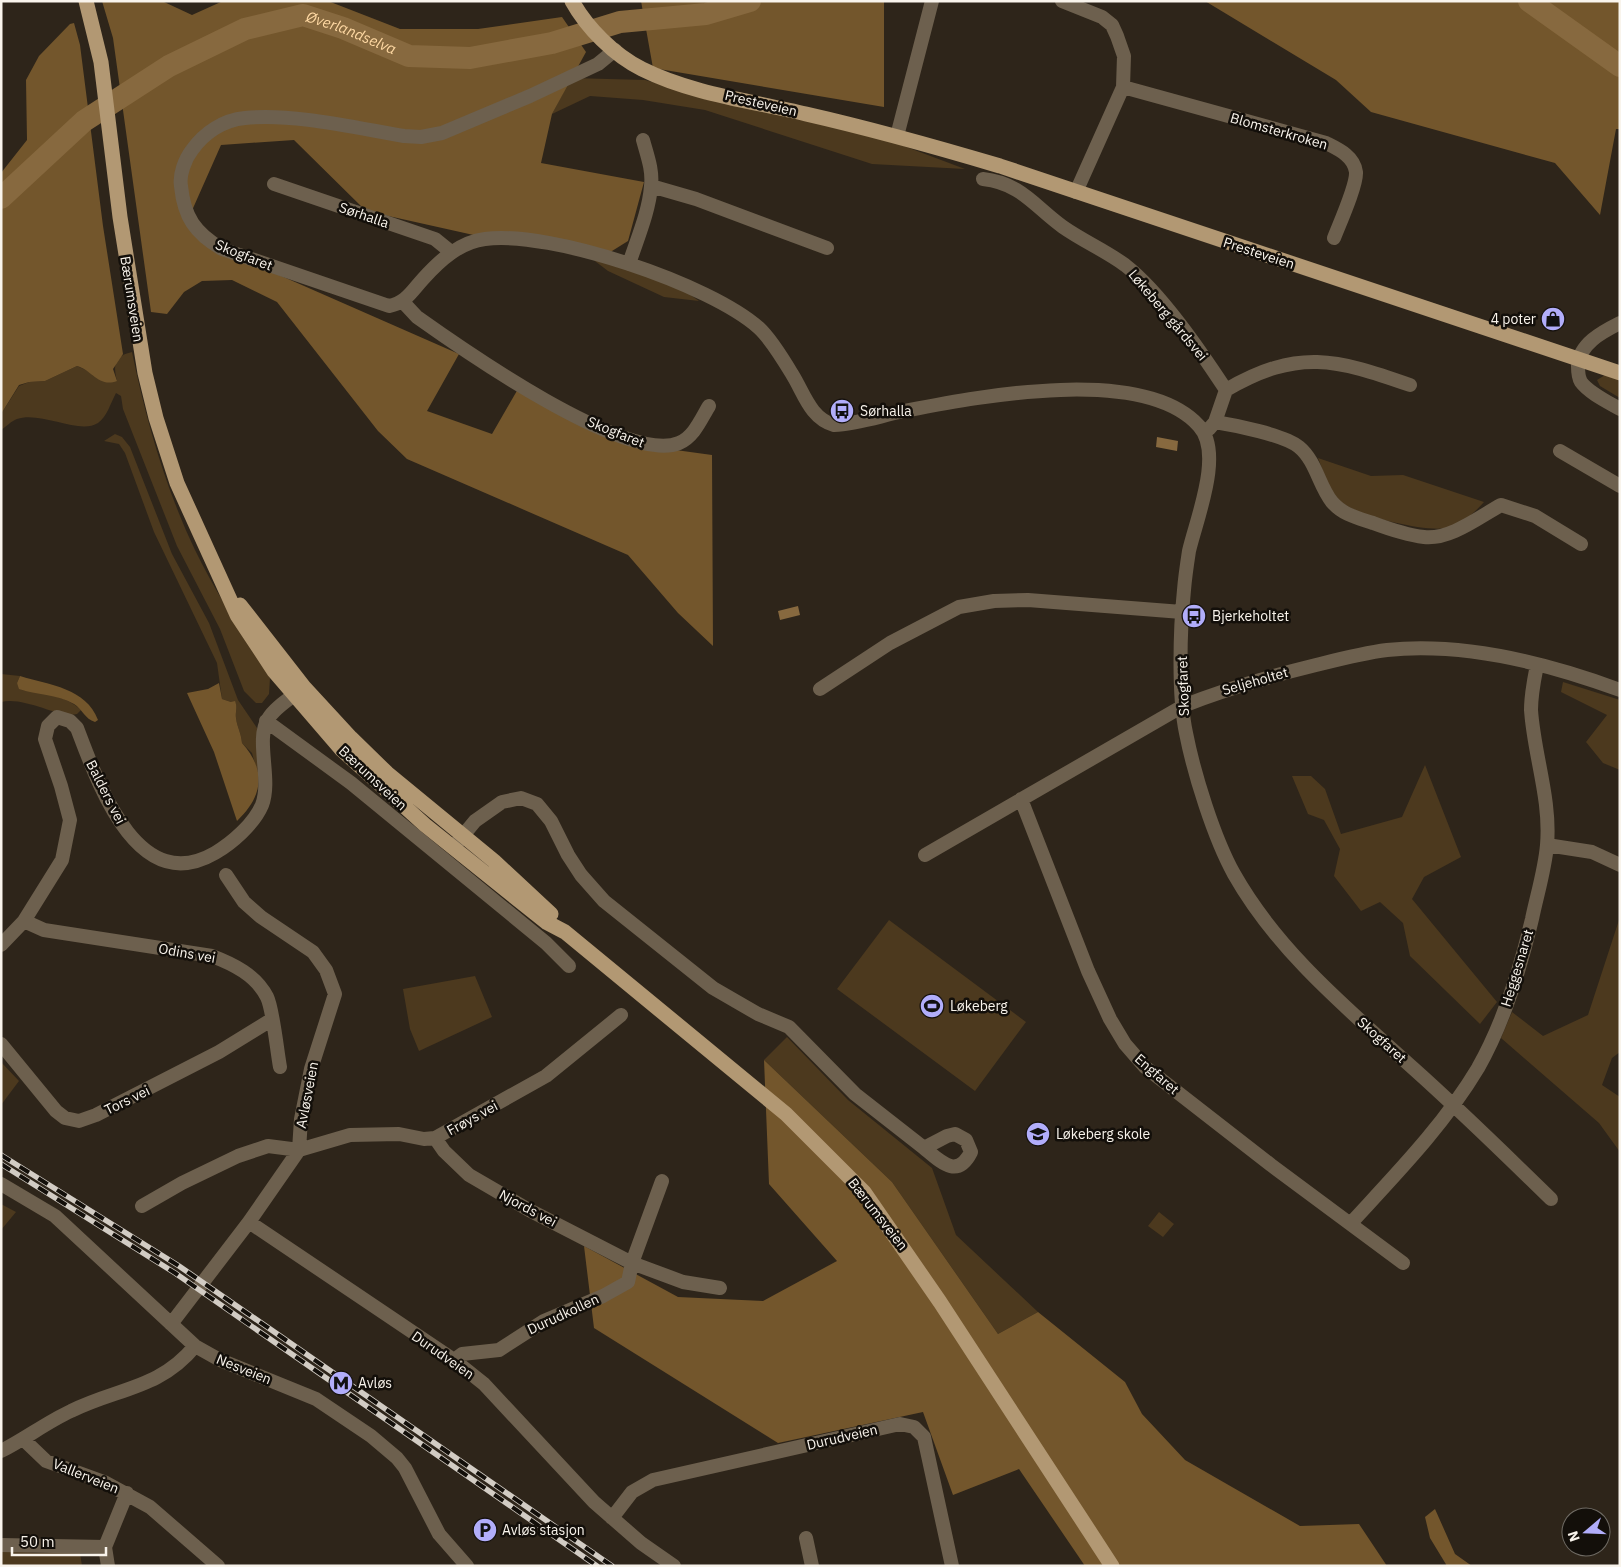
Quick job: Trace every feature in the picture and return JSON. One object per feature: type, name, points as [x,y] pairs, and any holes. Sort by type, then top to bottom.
[{"type":"main road","name":"Bærumsveien","points":[[86,1],[100,54],[120,217],[145,373],[156,418],[177,483],[197,532],[224,584],[299,691],[363,771],[458,841],[546,922],[565,932],[786,1114],[864,1192],[940,1302],[1112,1566]]},
{"type":"main road","name":"Presteveien","points":[[572,1],[593,30],[615,50],[628,61],[655,75],[696,88],[897,136],[1000,166],[1620,373]]},
{"type":"street","points":[[897,136],[932,1]]},
{"type":"street","points":[[1062,1],[1102,17],[1112,25],[1124,56],[1123,87],[1076,192]]},
{"type":"street","name":"Skogfaret","points":[[615,50],[598,64],[530,96],[442,133],[421,137],[294,119],[244,118],[223,124],[207,132],[190,153],[180,181],[182,202],[190,220],[204,238],[238,255],[389,306],[403,302],[417,318],[523,390],[589,423],[638,443],[660,448],[679,443],[691,435],[709,406]]},
{"type":"street","name":"Blomsterkroken","points":[[1123,87],[1318,141],[1340,150],[1351,159],[1356,172],[1344,214],[1334,238]]},
{"type":"street","points":[[629,264],[641,230],[651,186],[651,171],[643,140]]},
{"type":"street","name":"Løkeberg gårdsvei","points":[[983,179],[999,180],[1016,188],[1063,227],[1130,270],[1142,280],[1183,330],[1226,390]]},
{"type":"street","name":"Sørhalla","points":[[274,184],[435,239],[451,252]]},
{"type":"street","points":[[651,186],[696,199],[827,248]]},
{"type":"street","points":[[403,302],[451,252],[472,241],[486,238],[540,242],[604,256],[672,279],[714,298],[739,312],[760,329],[792,375],[805,400],[825,422],[846,424],[990,397],[1028,391],[1060,390],[1131,393],[1148,396],[1186,415],[1206,434],[1215,422],[1226,390],[1261,373],[1312,360],[1359,367],[1410,385]]},
{"type":"street","points":[[1620,323],[1603,332],[1588,344],[1579,360],[1580,381],[1620,409]]},
{"type":"street","points":[[1215,422],[1246,428],[1298,446],[1318,475],[1331,500],[1338,509],[1348,515],[1391,529],[1426,537],[1452,532],[1501,505],[1535,516],[1581,544]]},
{"type":"street","name":"Skogfaret","points":[[1206,434],[1208,446],[1207,480],[1190,551],[1182,612],[1183,706],[1186,732],[1218,839],[1234,874],[1265,921],[1304,967],[1454,1105],[1551,1199]]},
{"type":"street","points":[[1560,451],[1620,486]]},
{"type":"street","points":[[820,689],[890,643],[959,607],[994,601],[1028,600],[1182,612]]},
{"type":"street","name":"Seljeholtet","points":[[925,854],[1183,706],[1218,692],[1286,672],[1387,650],[1426,649],[1467,652],[1537,665],[1570,672],[1620,690]]},
{"type":"street","name":"Heggesnaret","points":[[1351,1223],[1395,1176],[1454,1105],[1478,1067],[1508,1001],[1526,946],[1547,845],[1546,805],[1531,710],[1532,690],[1537,665]]},
{"type":"street","points":[[266,721],[275,710],[299,691]]},
{"type":"street","name":"Balders vei","points":[[1,944],[24,921],[62,860],[70,820],[62,786],[45,739],[48,726],[57,717],[70,721],[77,728],[106,796],[123,826],[136,842],[152,856],[172,863],[193,864],[226,847],[251,821],[262,806],[266,788],[264,744],[266,721]]},
{"type":"street","name":"Bærumsveien","points":[[266,721],[351,783],[546,943],[569,966]]},
{"type":"street","points":[[458,841],[475,821],[502,802],[521,798],[537,804],[551,821],[568,856],[604,902],[713,988],[758,1014],[789,1027],[855,1094],[924,1148]]},
{"type":"street","name":"Engfaret","points":[[1021,799],[1088,971],[1110,1019],[1125,1044],[1145,1067],[1271,1166],[1403,1263]]},
{"type":"street","points":[[1547,845],[1592,852],[1620,865]]},
{"type":"street","name":"Avløsveien","points":[[226,875],[244,902],[255,912],[313,952],[326,970],[333,985],[335,994],[332,1006],[311,1068],[301,1119],[299,1150]]},
{"type":"street","name":"Odins vei","points":[[24,921],[44,930],[212,956],[235,965],[251,977],[268,998],[280,1067]]},
{"type":"street","name":"Frøys vei","points":[[299,1150],[350,1135],[399,1134],[424,1139],[435,1138],[546,1076],[622,1015]]},
{"type":"street","name":"Tors vei","points":[[1,1044],[56,1111],[70,1120],[79,1121],[132,1098],[219,1052],[271,1020]]},
{"type":"street","name":"Njords vei","points":[[435,1138],[444,1151],[469,1175],[521,1206],[632,1263],[683,1282],[720,1288]]},
{"type":"street","points":[[142,1206],[182,1183],[238,1156],[268,1146],[299,1150],[249,1222],[172,1324]]},
{"type":"street","points":[[632,1263],[662,1182]]},
{"type":"street","name":"Nesveien","points":[[1,1184],[54,1216],[195,1346],[220,1360],[294,1388],[371,1436],[397,1458],[405,1468],[439,1534],[467,1566]]},
{"type":"street","name":"Durudveien","points":[[249,1222],[454,1360],[484,1384],[576,1485],[641,1543],[674,1566]]},
{"type":"street","name":"Durudkollen","points":[[454,1360],[462,1354],[499,1350],[544,1321],[617,1289],[628,1282],[632,1263]]},
{"type":"street","points":[[1,1451],[72,1410],[130,1390],[160,1377],[173,1369],[195,1346]]},
{"type":"street","name":"Durudveien","points":[[612,1518],[632,1492],[653,1480],[900,1424],[914,1427],[924,1437],[952,1566]]},
{"type":"street","name":"Vallerveien","points":[[23,1438],[46,1461],[127,1493],[150,1507],[218,1566]]},
{"type":"street","name":"Vallerveien","points":[[105,1547],[127,1493]]},
{"type":"street","points":[[806,1538],[812,1566]]},
{"type":"street","points":[[1,1545],[105,1547],[108,1566]]},
{"type":"shaded area","points":[[102,1],[162,1],[192,15],[223,1],[328,1],[400,29],[478,29],[562,17],[586,52],[552,114],[541,163],[644,182],[628,241],[604,256],[487,238],[366,211],[294,140],[221,145],[190,215],[204,242],[459,354],[427,411],[492,434],[518,389],[661,448],[712,455],[713,646],[678,613],[628,555],[407,459],[378,431],[277,302],[232,280],[202,281],[184,292],[167,314],[151,312],[113,38]]},
{"type":"shaded area","points":[[641,1],[884,1],[884,107],[653,68]]},
{"type":"shaded area","points":[[1205,1],[1620,1],[1620,129],[1616,129],[1600,215],[1555,163],[1371,112],[1336,80]]},
{"type":"shaded area","points":[[74,23],[80,45],[103,226],[123,354],[113,369],[117,381],[105,382],[77,366],[45,381],[19,385],[1,414],[1,173],[27,140],[26,80],[39,56],[70,24]]},
{"type":"shaded area","points":[[571,78],[645,80],[710,98],[880,137],[965,169],[872,164],[705,110],[643,100],[590,96],[552,114]]},
{"type":"shaded area","points":[[587,255],[678,286],[699,301],[664,297],[608,271]]},
{"type":"shaded area","points":[[132,352],[158,453],[184,526],[212,583],[270,678],[269,694],[262,703],[256,703],[244,691],[220,629],[177,546],[123,409],[121,396],[116,393],[104,417],[98,423],[90,426],[71,425],[27,417],[15,420],[1,430],[1,414],[19,386],[29,382],[45,381],[77,366],[117,381],[116,362],[122,356]]},
{"type":"shaded area","points":[[1605,375],[1620,380],[1620,398],[1600,386],[1597,380]]},
{"type":"shaded area","points":[[115,434],[122,437],[130,447],[172,554],[209,623],[238,700],[257,728],[259,778],[252,753],[242,743],[235,702],[222,699],[217,663],[154,532],[125,453],[119,444],[104,441]]},
{"type":"shaded area","points":[[1157,437],[1178,441],[1177,451],[1156,447]]},
{"type":"shaded area","points":[[1318,458],[1371,476],[1403,475],[1484,502],[1463,521],[1447,528],[1437,529],[1409,526],[1365,514],[1344,504],[1334,494]]},
{"type":"shaded area","points":[[798,606],[800,615],[780,620],[778,611]]},
{"type":"shaded area","points":[[1,674],[20,676],[17,683],[22,690],[61,698],[69,701],[81,710],[77,714],[70,715],[21,702],[1,702]]},
{"type":"shaded area","points":[[20,676],[55,685],[76,694],[92,709],[98,720],[92,721],[77,706],[67,701],[54,696],[19,689],[17,683]]},
{"type":"shaded area","points":[[1563,682],[1620,700],[1620,770],[1603,763],[1586,742],[1607,715],[1561,692]]},
{"type":"shaded area","points":[[219,683],[222,699],[231,702],[235,701],[242,743],[250,753],[258,773],[259,782],[253,802],[237,821],[214,752],[187,693],[208,689]]},
{"type":"shaded area","points":[[1425,765],[1461,857],[1424,877],[1412,899],[1497,1002],[1480,1024],[1410,956],[1403,923],[1380,902],[1361,911],[1334,876],[1340,849],[1324,820],[1308,814],[1292,776],[1311,776],[1325,789],[1341,834],[1402,817]]},
{"type":"shaded area","points":[[1620,917],[1620,1052],[1612,1058],[1602,1085],[1620,1097],[1620,1152],[1599,1123],[1501,1038],[1512,1012],[1543,1036],[1588,1015]]},
{"type":"shaded area","name":"Løkeberg","points":[[889,920],[1026,1022],[975,1091],[837,989]]},
{"type":"shaded area","points":[[475,976],[492,1017],[419,1051],[410,1029],[403,989]]},
{"type":"shaded area","points":[[787,1037],[848,1100],[932,1168],[956,1235],[1038,1312],[998,1334],[892,1182],[764,1060]]},
{"type":"shaded area","points":[[764,1060],[892,1182],[998,1334],[1038,1312],[1125,1382],[1142,1414],[1185,1460],[1300,1526],[1359,1524],[1387,1566],[1085,1566],[1019,1469],[953,1495],[923,1412],[778,1443],[594,1328],[584,1246],[678,1297],[763,1301],[837,1261],[769,1184]]},
{"type":"shaded area","points":[[1,1062],[19,1081],[1,1105]]},
{"type":"shaded area","points":[[1,1204],[16,1212],[1,1230]]},
{"type":"shaded area","points":[[1159,1212],[1174,1224],[1163,1237],[1148,1226]]},
{"type":"shaded area","points":[[1435,1509],[1455,1554],[1472,1566],[1447,1566],[1430,1538],[1425,1517]]},
{"type":"shaded area","points":[[10,1549],[34,1553],[80,1553],[82,1566],[1,1566],[1,1552]]},
{"type":"waterway","name":"Øverlandselva","points":[[1,198],[84,121],[169,66],[245,29],[303,15],[343,28],[409,56],[470,58],[552,43],[620,22],[706,14],[750,1]]},
{"type":"waterway","name":"Øverlandselva","points":[[1529,1],[1620,66]]},
{"type":"railway","points":[[1,1155],[179,1266],[612,1566]]},
{"type":"railway","points":[[1,1164],[175,1273],[597,1566]]},
{"type":"place","name":"4 poter","points":[[1553,319]]},
{"type":"place","name":"Sørhalla","points":[[842,411]]},
{"type":"place","name":"Bjerkeholtet","points":[[1194,616]]},
{"type":"place","name":"Løkeberg","points":[[932,1006]]},
{"type":"place","name":"Løkeberg skole","points":[[1038,1134]]},
{"type":"place","name":"Avløs","points":[[341,1383]]},
{"type":"place","name":"Avløs stasjon","points":[[485,1530]]}]
